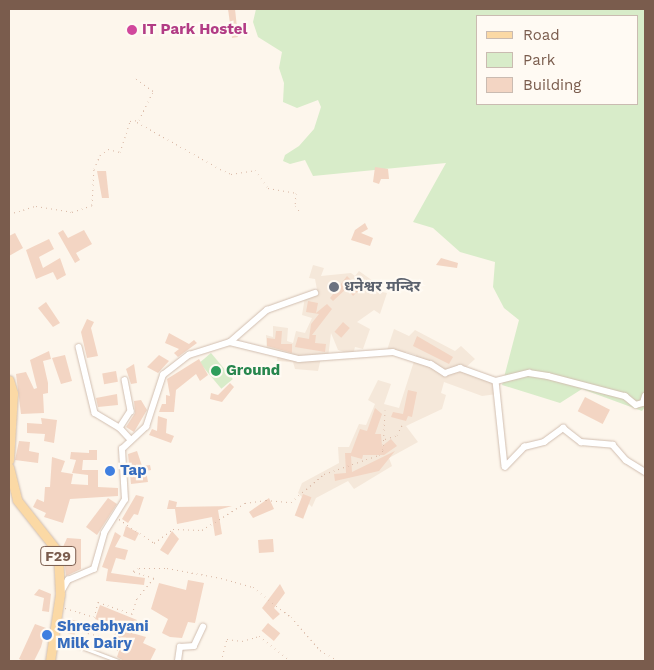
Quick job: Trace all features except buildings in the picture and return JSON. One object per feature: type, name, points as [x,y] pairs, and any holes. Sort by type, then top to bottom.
[{"type":"main road","points":[[9,380],[13,393],[9,460]]},
{"type":"main road","name":"F29","points":[[9,466],[17,500],[58,552],[60,594],[50,661]]},
{"type":"street","points":[[60,594],[68,580],[94,570],[104,533],[117,517],[126,492],[122,449],[146,427],[163,375],[189,356],[230,342],[267,310],[316,293]]},
{"type":"street","points":[[230,342],[299,359],[393,352],[431,364],[446,373],[460,368],[496,381],[529,373],[587,383],[625,396],[636,405],[643,403],[645,396]]},
{"type":"street","points":[[79,346],[95,412],[120,428],[131,440]]},
{"type":"street","points":[[120,428],[131,410],[125,380]]},
{"type":"street","points":[[496,381],[505,467],[524,447],[544,442],[563,428],[581,442],[613,445],[626,460],[645,472]]},
{"type":"street","points":[[178,661],[180,648],[194,646],[203,627]]},
{"type":"lane","points":[[55,637],[119,661]]},
{"type":"path","points":[[136,122],[153,90],[136,79],[138,75]]},
{"type":"path","points":[[9,214],[36,206],[72,212],[88,209],[94,201],[94,169],[100,155],[108,149],[120,152],[130,121],[136,122],[231,174],[255,170],[268,188],[296,193],[295,206],[299,211]]},
{"type":"path","points":[[117,517],[154,543],[173,529],[202,530],[245,503],[266,500],[291,502],[324,474],[379,456],[384,439],[386,410]]},
{"type":"path","points":[[384,439],[396,435],[402,425]]},
{"type":"path","points":[[59,607],[94,617],[98,602],[132,614],[137,598],[154,578],[133,571],[139,568],[167,568],[221,578],[253,587],[291,617],[320,650],[338,661]]},
{"type":"path","points":[[81,647],[88,633],[96,634],[119,644],[113,659]]},
{"type":"path","points":[[221,661],[227,639],[242,641],[259,636],[291,661]]},
{"type":"shaded area","points":[[313,265],[324,268],[321,276],[351,273],[355,276],[359,271],[373,281],[367,289],[387,293],[380,314],[374,310],[357,322],[370,329],[363,349],[355,347],[353,355],[338,350],[331,333],[328,358],[321,358],[318,371],[295,369],[293,362],[277,361],[278,354],[267,353],[266,335],[273,337],[273,326],[288,328],[287,341],[293,343],[296,331],[305,333],[312,318],[302,315],[305,297],[318,295],[315,279],[309,278]]},
{"type":"shaded area","points":[[394,329],[409,336],[415,330],[455,351],[461,346],[475,359],[464,369],[494,382],[497,394],[482,396],[444,382],[441,393],[446,395],[442,409],[406,426],[418,442],[389,458],[392,466],[354,489],[348,481],[316,498],[312,507],[298,493],[302,483],[339,463],[338,447],[349,447],[359,424],[366,425],[375,404],[368,400],[378,380],[391,384],[384,404],[399,408],[416,355],[406,352],[403,358],[387,350]]},
{"type":"green space","points":[[256,9],[645,9],[645,407],[642,411],[582,389],[560,403],[502,385],[519,320],[504,308],[493,287],[495,262],[460,252],[433,228],[413,222],[446,163],[313,176],[305,160],[290,164],[283,161],[285,155],[299,146],[314,129],[321,107],[318,100],[297,108],[283,102],[284,83],[279,68],[282,52],[258,37],[253,22]]},
{"type":"green space","name":"Ground","points":[[211,353],[233,379],[221,389],[200,363]]},
{"type":"place","name":"IT Park Hostel","points":[[132,30]]},
{"type":"place","name":"धनेश्वर मन्दिर","points":[[334,287]]},
{"type":"place","name":"Ground","points":[[216,371]]},
{"type":"place","name":"Tap","points":[[110,471]]},
{"type":"place","name":"Shreebhyani Milk Dairy","points":[[47,635]]}]
